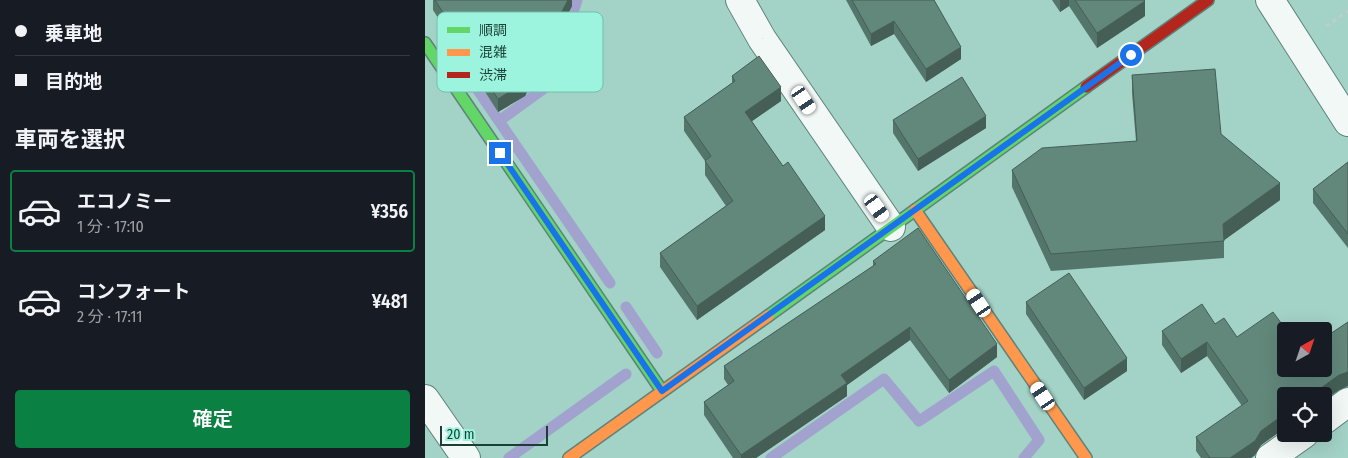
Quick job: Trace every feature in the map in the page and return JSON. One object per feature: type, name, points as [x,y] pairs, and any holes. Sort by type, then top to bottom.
[{"type":"street","points":[[739,0],[762,39],[891,227]]},
{"type":"street","points":[[569,458],[1208,0]]},
{"type":"street","points":[[1270,0],[1348,122]]},
{"type":"street","points":[[425,42],[437,60]]},
{"type":"street","points":[[459,92],[662,391]]},
{"type":"street","points":[[915,210],[1086,458]]},
{"type":"street","points":[[425,399],[465,458]]},
{"type":"street","points":[[1332,414],[1348,402]]},
{"type":"street","points":[[1270,458],[1293,442]]},
{"type":"building","points":[[435,0],[568,0],[562,12],[443,12]]},
{"type":"building","points":[[852,0],[934,0],[961,47],[926,69],[894,21],[871,34]]},
{"type":"building","points":[[1075,0],[1144,0],[1145,1],[1097,33]]},
{"type":"building","points":[[759,56],[781,87],[745,112],[783,166],[788,162],[825,216],[697,306],[660,253],[733,201],[705,161],[711,156],[684,117],[735,81],[732,76]]},
{"type":"building","points":[[1215,69],[1221,134],[1280,183],[1223,224],[1224,241],[1051,254],[1012,170],[1042,148],[1137,141],[1132,75]]},
{"type":"building","points":[[962,77],[986,116],[918,159],[893,120]]},
{"type":"building","points":[[494,92],[509,92],[498,99]]},
{"type":"building","points":[[1348,162],[1348,234],[1313,189]]},
{"type":"building","points":[[918,228],[997,344],[949,380],[910,327],[841,375],[847,383],[741,455],[704,402],[734,381],[724,366],[876,264],[873,261]]},
{"type":"building","points":[[1069,273],[1127,358],[1084,388],[1026,302]]},
{"type":"building","points":[[1202,304],[1215,324],[1224,318],[1237,337],[1273,312],[1280,322],[1277,322],[1277,378],[1333,378],[1333,332],[1348,322],[1348,372],[1339,375],[1322,387],[1277,387],[1277,419],[1261,431],[1255,441],[1230,458],[1210,458],[1196,437],[1248,401],[1207,342],[1181,359],[1162,331]]},
{"type":"waterway","points":[[573,12],[577,0]]},
{"type":"waterway","points":[[479,92],[499,121],[539,92]]},
{"type":"waterway","points":[[499,121],[610,283]]},
{"type":"waterway","points":[[626,307],[657,353]]},
{"type":"waterway","points":[[771,458],[884,379],[919,421],[994,371],[1039,440],[1024,458]]},
{"type":"waterway","points":[[509,458],[626,374]]},
{"type":"traffic: fast","points":[[425,43],[437,61]]},
{"type":"traffic: fast","points":[[768,316],[1086,87]]},
{"type":"traffic: fast","points":[[458,92],[662,391]]},
{"type":"traffic: slow","points":[[915,210],[1086,458]]},
{"type":"traffic: slow","points":[[569,458],[768,316]]},
{"type":"traffic: jam","points":[[1086,87],[1208,0]]},
{"type":"route","points":[[500,153],[662,391],[1131,55]]}]
